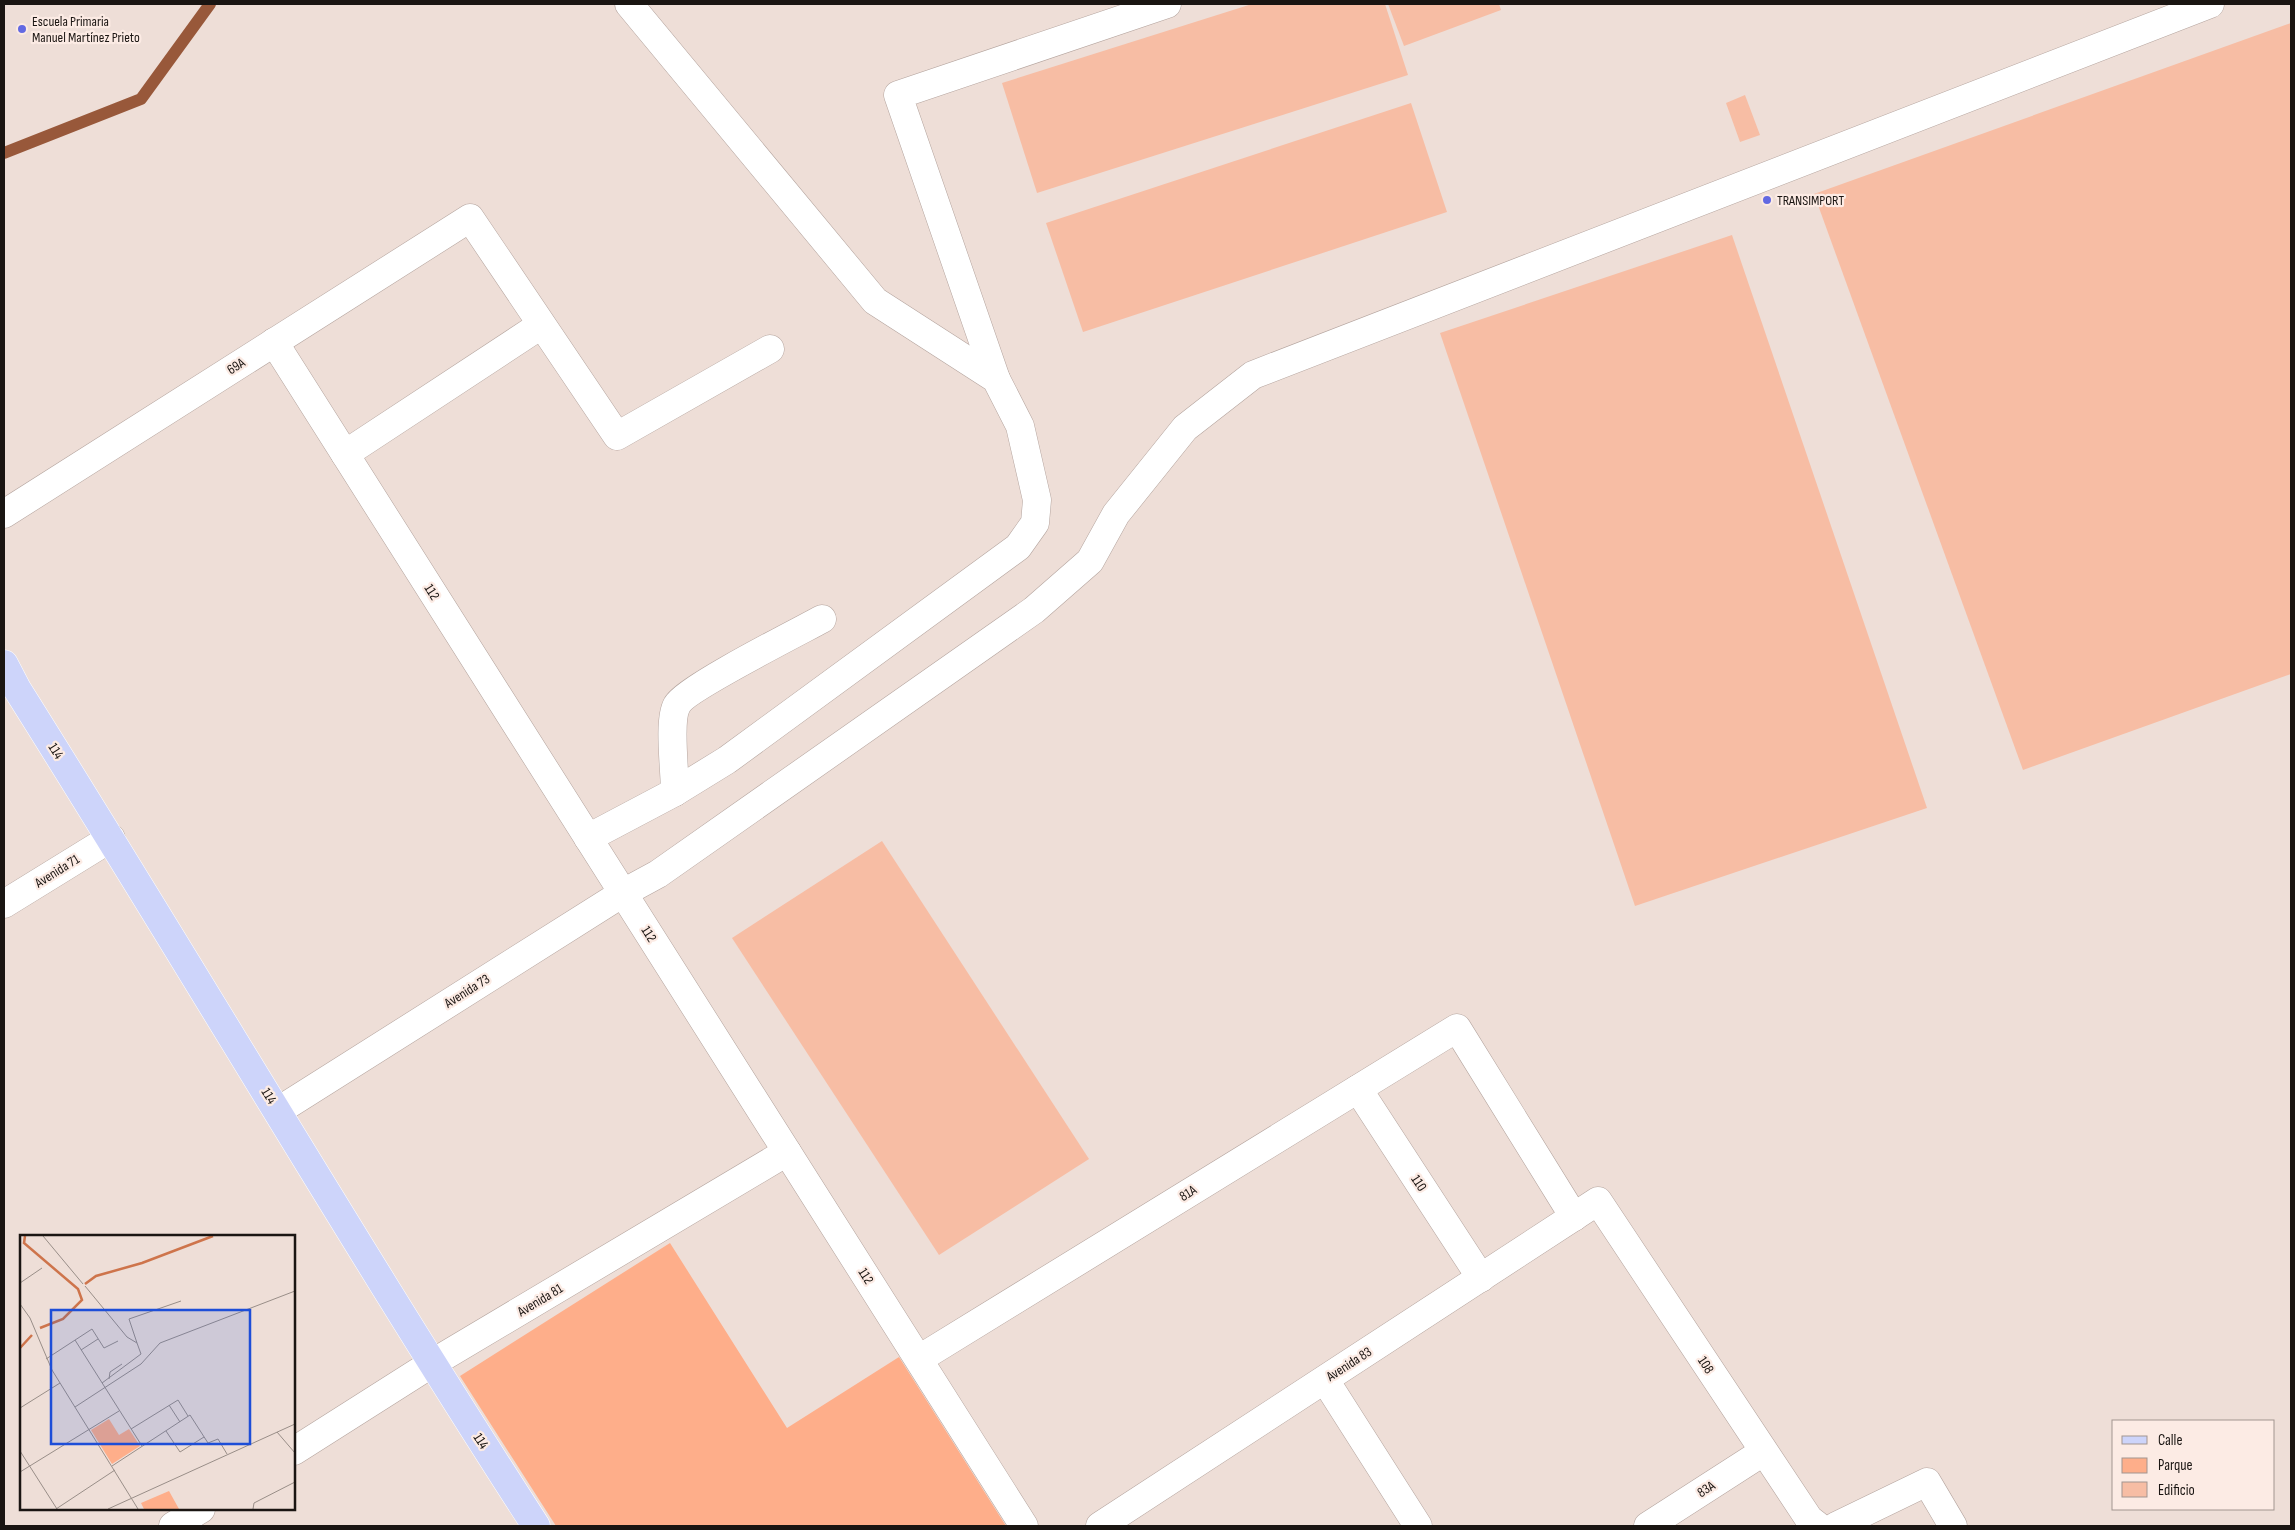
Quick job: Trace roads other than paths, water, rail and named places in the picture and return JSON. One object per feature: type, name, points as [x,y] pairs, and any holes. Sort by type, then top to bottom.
[{"type":"main road","name":"114","points":[[4,664],[17,689],[111,838],[431,1364],[536,1526]]},
{"type":"street","points":[[629,4],[875,301],[996,379]]},
{"type":"street","points":[[588,838],[675,792],[726,760],[1018,547],[1035,523],[1037,500],[1020,426],[996,379],[898,95],[1167,4]]},
{"type":"street","name":"Avenida 73","points":[[278,1111],[623,893],[658,874],[1034,610],[1090,561],[1116,514],[1186,428],[1253,375],[2210,4]]},
{"type":"street","name":"69A","points":[[4,514],[470,218],[541,325]]},
{"type":"street","points":[[345,454],[541,325],[617,436],[770,349]]},
{"type":"street","name":"112","points":[[274,342],[1024,1526]]},
{"type":"street","points":[[675,792],[672,722],[677,703],[698,688],[822,619]]},
{"type":"street","name":"Avenida 71","points":[[4,904],[111,838]]},
{"type":"street","name":"81A","points":[[919,1360],[1457,1028],[1574,1217]]},
{"type":"street","name":"110","points":[[1358,1089],[1481,1278]]},
{"type":"street","name":"Avenida 81","points":[[295,1449],[431,1364],[787,1152]]},
{"type":"street","name":"Avenida 83","points":[[1100,1526],[1598,1201]]},
{"type":"street","name":"108","points":[[1598,1201],[1809,1519],[1818,1526]]},
{"type":"street","points":[[1325,1380],[1418,1526]]},
{"type":"street","name":"83A","points":[[1648,1526],[1764,1452]]},
{"type":"street","points":[[1836,1526],[1927,1482],[1953,1526]]},
{"type":"street","points":[[173,1526],[199,1510]]},
{"type":"waterway","points":[[4,153],[141,99],[210,4]]},
{"type":"place","name":"Escuela Primaria Manuel Martínez Prieto","points":[[22,29]]},
{"type":"place","name":"TRANSIMPORT","points":[[1767,200]]}]
